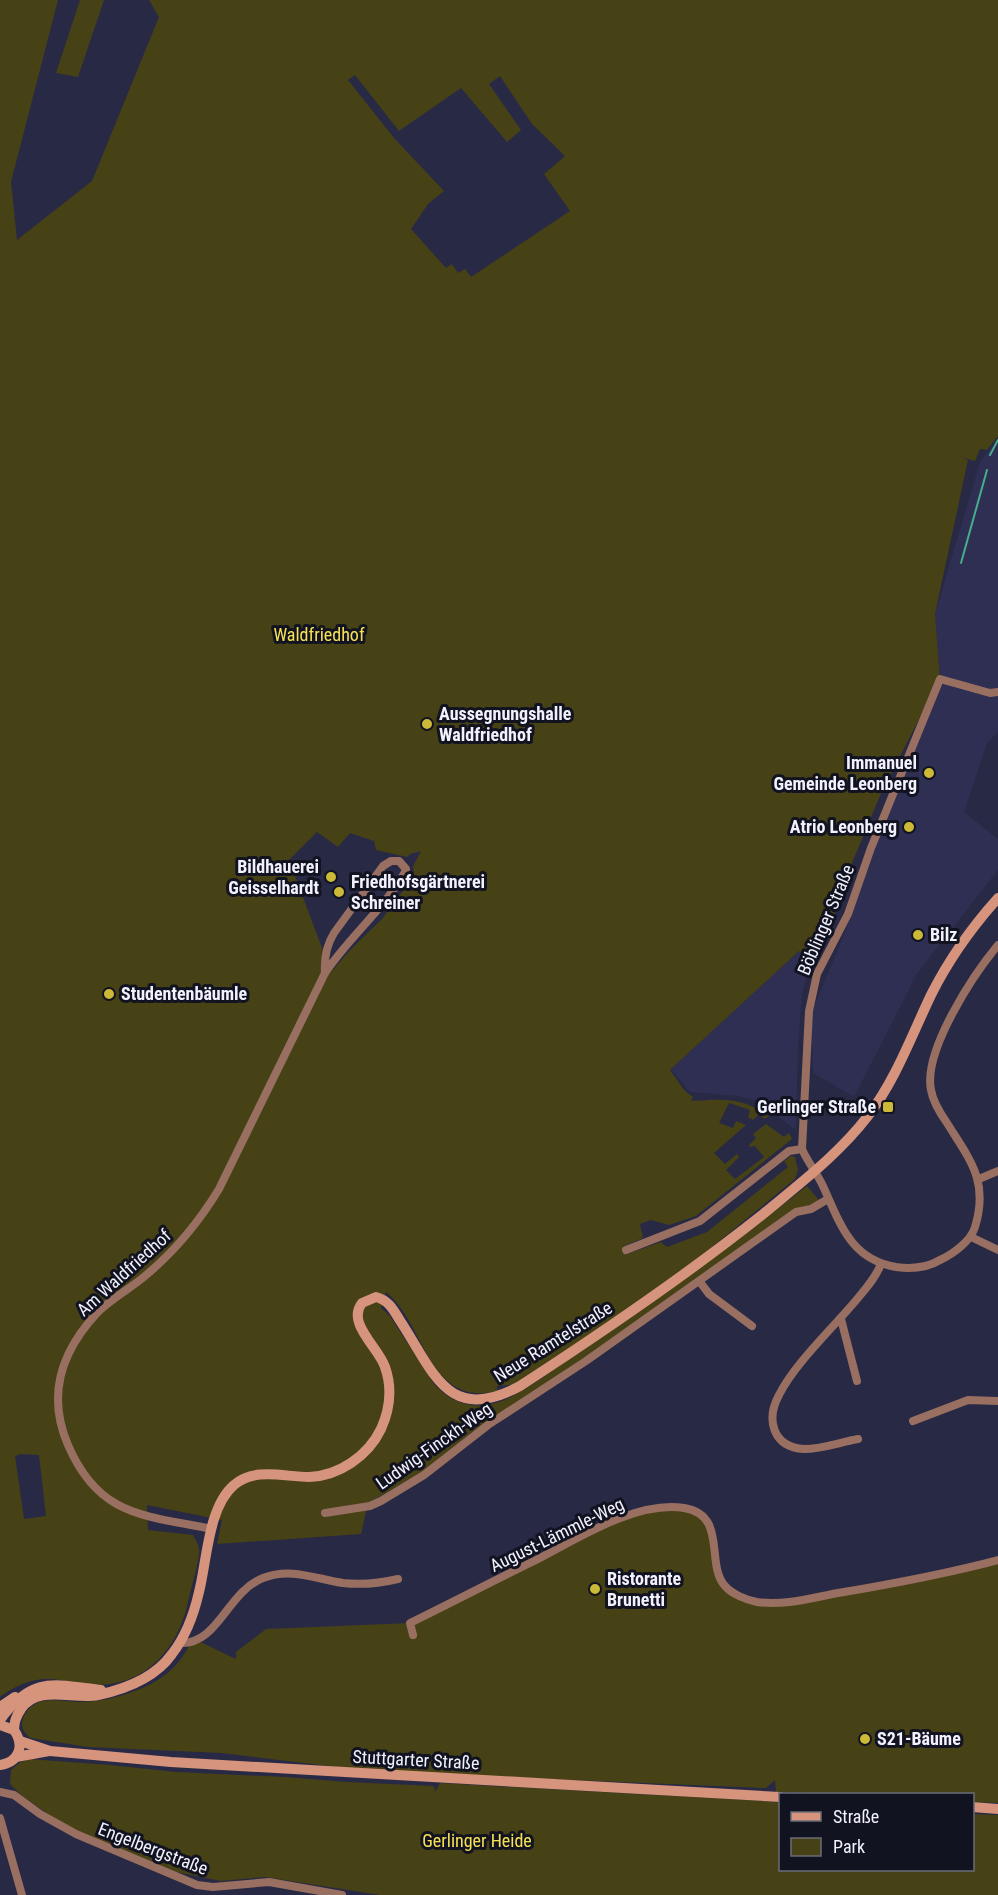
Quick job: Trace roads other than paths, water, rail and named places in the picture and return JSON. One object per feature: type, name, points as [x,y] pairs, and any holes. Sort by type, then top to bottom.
[{"type":"main road","name":"Neue Ramtelstraße","points":[[14,1730],[15,1719],[20,1711],[24,1705],[35,1698],[57,1694],[87,1696],[110,1692],[128,1687],[152,1674],[165,1663],[180,1643],[192,1617],[212,1529],[224,1497],[232,1486],[243,1479],[261,1475],[307,1477],[332,1473],[354,1461],[374,1442],[385,1418],[389,1392],[385,1366],[359,1325],[358,1310],[365,1300],[379,1298],[389,1304],[431,1370],[447,1389],[467,1399],[479,1400],[497,1396],[520,1386],[653,1297],[746,1227],[815,1171],[853,1134],[880,1099],[904,1056],[931,995],[946,969],[964,941],[998,898]]},
{"type":"main road","name":"Neue Ramtelstraße","points":[[0,1723],[21,1696],[41,1686],[110,1692]]},
{"type":"main road","points":[[0,1707],[6,1701],[21,1696]]},
{"type":"main road","points":[[0,1723],[14,1730],[20,1741],[20,1749],[16,1757]]},
{"type":"main road","name":"Stuttgarter Straße","points":[[20,1741],[50,1751],[205,1764],[779,1797]]},
{"type":"main road","name":"Stuttgarter Straße","points":[[0,1765],[9,1763],[16,1757],[50,1751]]},
{"type":"main road","points":[[974,1808],[998,1809]]},
{"type":"street","name":"Böblinger Straße","points":[[802,1149],[808,1011],[817,974],[848,914],[871,848],[940,678],[990,693],[998,692]]},
{"type":"street","name":"Am Waldfriedhof","points":[[212,1529],[137,1514],[110,1501],[91,1484],[75,1460],[65,1439],[57,1404],[59,1377],[74,1341],[99,1311],[146,1275],[181,1242],[205,1212],[219,1189],[325,973],[400,880],[405,869],[399,861],[390,861],[383,866],[329,941],[325,973]]},
{"type":"street","points":[[626,1250],[700,1221],[789,1151],[802,1149],[852,1244],[881,1264],[906,1268],[930,1266],[946,1257],[971,1237],[980,1209],[979,1179],[970,1160],[938,1109],[930,1089],[933,1060],[938,1042],[966,991],[998,945]]},
{"type":"street","points":[[979,1179],[998,1171]]},
{"type":"street","name":"Ludwig-Finckh-Weg","points":[[325,1513],[370,1506],[381,1501],[424,1474],[488,1425],[700,1282],[796,1212],[811,1209],[828,1199]]},
{"type":"street","points":[[971,1237],[998,1250]]},
{"type":"street","points":[[858,1439],[818,1447],[796,1448],[784,1443],[777,1435],[772,1424],[772,1411],[791,1375],[877,1275],[881,1264]]},
{"type":"street","points":[[700,1282],[709,1294],[752,1326]]},
{"type":"street","points":[[841,1319],[857,1381]]},
{"type":"street","points":[[912,1421],[968,1400],[998,1401]]},
{"type":"street","name":"August-Lämmle-Weg","points":[[413,1635],[410,1623],[613,1522],[656,1508],[684,1508],[698,1512],[709,1525],[712,1533],[720,1578],[725,1586],[743,1598],[756,1602],[792,1602],[998,1560]]},
{"type":"street","points":[[180,1643],[193,1643],[203,1637],[240,1593],[250,1584],[264,1577],[276,1574],[305,1574],[344,1583],[398,1579]]},
{"type":"street","points":[[0,1786],[0,1793]]},
{"type":"street","name":"Engelbergstraße","points":[[0,1793],[14,1795],[47,1818],[76,1834],[196,1885],[213,1887],[269,1882],[342,1895]]},
{"type":"street","points":[[0,1818],[22,1895]]},
{"type":"waterway","points":[[990,455],[998,440]]},
{"type":"waterway","points":[[961,563],[987,470]]},
{"type":"place","name":"Aussegnungshalle Waldfriedhof","points":[[427,724]]},
{"type":"place","name":"Immanuel Gemeinde Leonberg","points":[[929,773]]},
{"type":"place","name":"Atrio Leonberg","points":[[909,827]]},
{"type":"place","name":"Bildhauerei Geisselhardt","points":[[331,877]]},
{"type":"place","name":"Friedhofsgärtnerei Schreiner","points":[[339,892]]},
{"type":"place","name":"Bilz","points":[[918,935]]},
{"type":"place","name":"Studentenbäumle","points":[[109,994]]},
{"type":"place","name":"Gerlinger Straße","points":[[888,1107]]},
{"type":"place","name":"Ristorante Brunetti","points":[[595,1589]]},
{"type":"place","name":"S21-Bäume","points":[[865,1739]]},
{"type":"park label","name":"Waldfriedhof","points":[[319,635]]},
{"type":"park label","name":"Gerlinger Heide","points":[[477,1841]]}]
